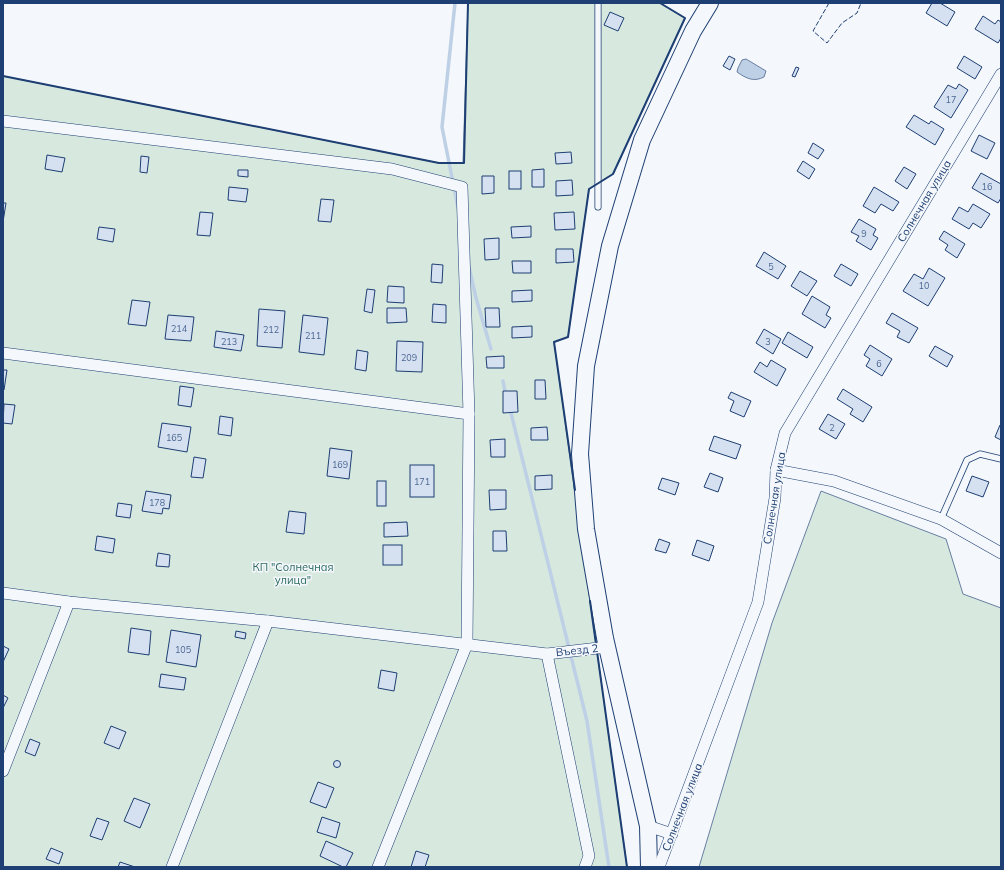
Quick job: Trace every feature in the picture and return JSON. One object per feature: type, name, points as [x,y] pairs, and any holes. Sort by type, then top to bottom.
[{"type":"main road","points":[[649,867],[648,826],[607,647],[586,529],[580,454],[586,366],[610,246],[642,140],[694,31],[710,3]]},
{"type":"street","name":"Солнечная улица","points":[[659,867],[758,602],[775,498],[776,470],[785,433],[1001,74]]},
{"type":"street","points":[[3,121],[392,169],[462,188],[469,414],[467,644],[378,867]]},
{"type":"street","points":[[3,353],[469,414]]},
{"type":"street","points":[[776,470],[834,481],[941,519],[1001,553]]},
{"type":"street","name":"Въезд 2","points":[[3,593],[69,602],[268,621],[547,654],[607,647]]},
{"type":"street","points":[[3,771],[69,602]]},
{"type":"street","points":[[172,867],[268,621]]},
{"type":"street","points":[[547,654],[589,856],[585,867]]},
{"type":"street","points":[[648,826],[672,834]]},
{"type":"lane","points":[[598,3],[598,207]]},
{"type":"lane","points":[[941,519],[967,460],[980,454],[1001,459]]},
{"type":"green space","name":"КП \"Солнечная улица\"","points":[[468,3],[660,3],[685,18],[613,174],[589,189],[568,337],[554,342],[627,867],[3,867],[3,76],[439,163],[463,163]]},
{"type":"green space","points":[[821,491],[946,539],[963,594],[1001,608],[1001,867],[699,867],[772,623]]},
{"type":"water","points":[[746,59],[766,71],[764,77],[760,79],[750,79],[737,72],[742,60]]},
{"type":"building","points":[[932,3],[940,3],[955,12],[947,26],[926,13]]},
{"type":"building","points":[[610,12],[624,18],[618,31],[604,25]]},
{"type":"building","points":[[983,16],[995,24],[998,20],[1001,22],[1001,38],[998,43],[975,29]]},
{"type":"building","points":[[729,56],[735,59],[730,70],[723,66]]},
{"type":"building","points":[[964,56],[982,67],[975,79],[957,68]]},
{"type":"building","points":[[796,67],[799,68],[795,77],[792,76]]},
{"type":"building","points":[[959,84],[968,90],[951,118],[934,107],[948,85],[956,89]]},
{"type":"building","points":[[914,115],[929,124],[931,121],[944,129],[935,145],[906,127]]},
{"type":"building","points":[[979,135],[995,143],[987,159],[971,151]]},
{"type":"building","points":[[813,143],[824,150],[818,159],[808,153]]},
{"type":"building","points":[[571,152],[572,163],[556,164],[555,153]]},
{"type":"building","points":[[47,155],[65,158],[62,172],[45,169]]},
{"type":"building","points":[[141,156],[149,157],[147,173],[140,172]]},
{"type":"building","points":[[803,161],[815,169],[809,179],[797,171]]},
{"type":"building","points":[[904,167],[916,174],[907,189],[895,181]]},
{"type":"building","points":[[544,169],[544,187],[532,187],[532,170]]},
{"type":"building","points":[[238,170],[248,170],[248,177],[238,176]]},
{"type":"building","points":[[509,171],[521,171],[521,189],[509,189]]},
{"type":"building","points":[[981,173],[1001,184],[1001,198],[998,203],[972,188]]},
{"type":"building","points":[[482,176],[494,176],[494,193],[482,194]]},
{"type":"building","points":[[572,180],[573,195],[556,196],[556,181]]},
{"type":"building","points":[[229,187],[248,189],[246,202],[228,200]]},
{"type":"building","points":[[874,187],[899,202],[893,211],[881,204],[875,213],[863,206]]},
{"type":"building","points":[[321,199],[334,200],[331,222],[318,221]]},
{"type":"building","points":[[3,203],[6,203],[3,222]]},
{"type":"building","points":[[973,204],[990,214],[981,228],[973,223],[969,229],[952,219],[959,207],[968,212]]},
{"type":"building","points":[[200,212],[213,213],[210,236],[197,235]]},
{"type":"building","points":[[574,212],[575,229],[555,230],[554,213]]},
{"type":"building","points":[[859,219],[876,229],[873,235],[878,238],[871,250],[856,241],[859,236],[851,232]]},
{"type":"building","points":[[531,226],[531,237],[512,238],[511,227]]},
{"type":"building","points":[[99,227],[115,229],[113,242],[97,239]]},
{"type":"building","points":[[944,231],[965,244],[957,258],[945,250],[948,245],[939,239]]},
{"type":"building","points":[[499,238],[499,259],[485,260],[484,239]]},
{"type":"building","points":[[556,249],[573,249],[574,262],[556,263]]},
{"type":"building","points":[[764,252],[786,266],[778,279],[756,266]]},
{"type":"building","points":[[512,261],[531,261],[531,273],[513,273]]},
{"type":"building","points":[[432,264],[443,265],[442,283],[431,282]]},
{"type":"building","points":[[841,264],[858,274],[851,286],[834,276]]},
{"type":"building","points":[[929,268],[945,278],[928,306],[903,291],[914,274],[923,279]]},
{"type":"building","points":[[800,271],[817,281],[807,296],[791,286]]},
{"type":"building","points":[[388,286],[404,287],[404,303],[387,302]]},
{"type":"building","points":[[367,289],[375,290],[372,313],[364,311]]},
{"type":"building","points":[[532,290],[532,301],[512,302],[512,291]]},
{"type":"building","points":[[812,296],[830,307],[826,315],[831,318],[825,328],[802,314]]},
{"type":"building","points":[[132,300],[150,302],[146,326],[128,324]]},
{"type":"building","points":[[433,304],[446,305],[446,323],[432,322]]},
{"type":"building","points":[[387,308],[406,308],[407,322],[387,323]]},
{"type":"building","points":[[485,308],[499,308],[500,327],[486,327]]},
{"type":"building","points":[[259,309],[285,311],[282,348],[257,346]]},
{"type":"building","points":[[892,313],[918,328],[909,343],[897,337],[900,331],[886,323]]},
{"type":"building","points":[[168,315],[194,317],[191,341],[165,339]]},
{"type":"building","points":[[303,315],[328,318],[324,355],[299,352]]},
{"type":"building","points":[[532,326],[532,337],[512,338],[512,327]]},
{"type":"building","points":[[764,329],[781,339],[773,354],[756,343]]},
{"type":"building","points":[[216,331],[244,335],[241,351],[214,347]]},
{"type":"building","points":[[788,332],[813,347],[807,358],[782,343]]},
{"type":"building","points":[[397,341],[423,342],[422,372],[396,371]]},
{"type":"building","points":[[870,345],[892,359],[882,376],[866,366],[870,359],[864,355]]},
{"type":"building","points":[[935,346],[953,356],[947,367],[929,356]]},
{"type":"building","points":[[357,350],[368,352],[366,371],[355,369]]},
{"type":"building","points":[[504,356],[504,368],[487,368],[486,357]]},
{"type":"building","points":[[771,360],[786,369],[777,386],[754,372],[760,362],[767,367]]},
{"type":"building","points":[[3,370],[7,370],[4,390],[3,390]]},
{"type":"building","points":[[535,380],[545,380],[546,399],[535,399]]},
{"type":"building","points":[[180,386],[194,388],[191,407],[178,405]]},
{"type":"building","points":[[843,389],[872,407],[863,422],[850,414],[853,409],[837,399]]},
{"type":"building","points":[[503,391],[517,391],[518,412],[503,413]]},
{"type":"building","points":[[731,392],[751,401],[744,417],[730,411],[734,401],[728,398]]},
{"type":"building","points":[[4,404],[15,405],[12,424],[3,423]]},
{"type":"building","points":[[828,414],[845,424],[836,439],[819,429]]},
{"type":"building","points":[[220,416],[233,418],[231,436],[218,434]]},
{"type":"building","points":[[162,423],[191,427],[187,452],[158,447]]},
{"type":"building","points":[[1000,425],[1001,426],[1001,440],[995,437]]},
{"type":"building","points":[[547,427],[548,440],[531,440],[531,428]]},
{"type":"building","points":[[714,436],[741,445],[736,459],[709,450]]},
{"type":"building","points":[[505,439],[505,457],[491,457],[490,440]]},
{"type":"building","points":[[330,448],[352,451],[349,479],[327,476]]},
{"type":"building","points":[[194,457],[206,459],[203,478],[191,477]]},
{"type":"building","points":[[410,465],[434,465],[434,497],[410,497]]},
{"type":"building","points":[[710,473],[723,478],[718,492],[704,487]]},
{"type":"building","points":[[552,475],[552,489],[535,490],[535,476]]},
{"type":"building","points":[[972,476],[989,482],[983,497],[966,491]]},
{"type":"building","points":[[662,478],[679,483],[675,495],[658,489]]},
{"type":"building","points":[[377,481],[386,481],[386,506],[377,506]]},
{"type":"building","points":[[489,490],[506,490],[506,509],[490,510]]},
{"type":"building","points":[[146,491],[171,495],[169,509],[163,508],[162,514],[142,511]]},
{"type":"building","points":[[118,503],[132,505],[130,518],[116,516]]},
{"type":"building","points":[[289,511],[306,513],[304,534],[286,532]]},
{"type":"building","points":[[407,522],[408,536],[384,537],[384,523]]},
{"type":"building","points":[[493,531],[506,531],[507,551],[493,551]]},
{"type":"building","points":[[97,536],[115,539],[113,553],[95,550]]},
{"type":"building","points":[[659,539],[670,543],[666,553],[655,550]]},
{"type":"building","points":[[697,540],[714,546],[709,561],[692,555]]},
{"type":"building","points":[[383,545],[402,545],[402,565],[383,565]]},
{"type":"building","points":[[158,553],[170,555],[169,567],[156,566]]},
{"type":"building","points":[[131,628],[151,631],[149,655],[128,652]]},
{"type":"building","points":[[171,630],[201,635],[196,667],[166,662]]},
{"type":"building","points":[[236,631],[246,633],[245,639],[235,637]]},
{"type":"building","points":[[3,646],[9,649],[3,662]]},
{"type":"building","points":[[381,670],[397,673],[394,691],[378,688]]},
{"type":"building","points":[[161,674],[186,678],[184,690],[159,687]]},
{"type":"building","points":[[3,695],[8,698],[3,708]]},
{"type":"building","points":[[111,726],[126,732],[119,749],[104,743]]},
{"type":"building","points":[[30,739],[40,743],[35,756],[25,752]]},
{"type":"building","points":[[337,760],[340,761],[340,767],[337,768],[334,767],[333,764],[334,761]]},
{"type":"building","points":[[318,782],[334,788],[326,808],[310,802]]},
{"type":"building","points":[[134,798],[150,804],[140,828],[124,821]]},
{"type":"building","points":[[322,817],[340,823],[336,838],[317,832]]},
{"type":"building","points":[[97,818],[109,822],[102,840],[90,836]]},
{"type":"building","points":[[326,841],[353,853],[346,867],[320,856]]},
{"type":"building","points":[[51,848],[63,853],[59,864],[46,859]]},
{"type":"building","points":[[416,851],[429,855],[425,867],[411,867]]},
{"type":"building","points":[[120,862],[135,867],[118,867]]},
{"type":"waterway","points":[[455,3],[442,127],[458,208]]},
{"type":"waterway","points":[[469,267],[476,298],[491,349]]},
{"type":"waterway","points":[[503,381],[506,396]]},
{"type":"waterway","points":[[510,409],[587,721],[609,867]]},
{"type":"fence","points":[[829,3],[813,31],[827,43],[842,23],[857,13],[861,3]]},
{"type":"wall","points":[[3,76],[439,163],[464,163],[468,3]]},
{"type":"wall","points":[[575,490],[554,342],[568,337],[589,189],[613,174],[685,18],[660,3]]},
{"type":"wall","points":[[590,601],[627,867]]}]
